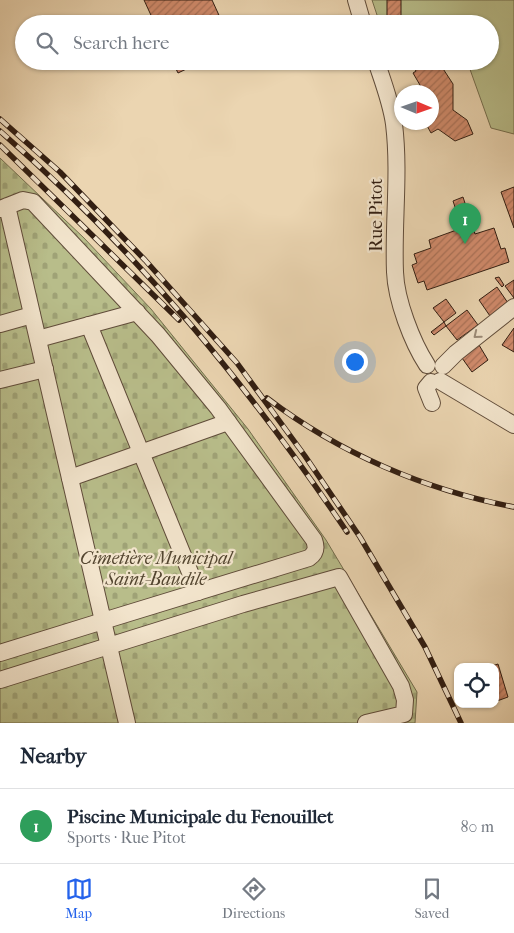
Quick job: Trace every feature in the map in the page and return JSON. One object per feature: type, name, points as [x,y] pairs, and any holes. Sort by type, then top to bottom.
[{"type":"street","points":[[356,0],[360,15]]},
{"type":"street","name":"Rue Pitot","points":[[379,70],[389,98],[394,123],[397,210],[395,274],[399,295],[414,340],[435,374]]},
{"type":"street","points":[[0,653],[103,620],[309,558],[316,550],[314,540],[228,422],[137,312],[33,202],[23,200],[3,208],[32,314],[45,369],[70,478],[103,620],[109,646],[127,723]]},
{"type":"street","points":[[38,339],[137,312]]},
{"type":"street","points":[[0,324],[32,314]]},
{"type":"street","points":[[432,404],[426,388],[435,374],[456,353],[510,315]]},
{"type":"street","points":[[89,325],[198,592]]},
{"type":"street","points":[[0,380],[45,369]]},
{"type":"street","points":[[435,374],[514,425]]},
{"type":"street","points":[[70,478],[228,422]]},
{"type":"street","points":[[0,680],[339,577],[401,686],[405,700],[404,714],[366,723]]},
{"type":"green space","points":[[372,0],[514,0],[514,134],[491,128],[470,70],[499,70],[499,15],[377,15]]},
{"type":"green space","name":"Cimetière Municipal Saint-Baudile","points":[[0,158],[84,238],[151,309],[248,429],[326,540],[417,692],[415,723],[0,723]]},
{"type":"building","points":[[144,0],[212,0],[219,15],[151,15]]},
{"type":"building","points":[[387,0],[401,0],[401,15],[387,15]]},
{"type":"building","points":[[415,70],[444,70],[453,84],[453,110],[467,120],[473,134],[455,141],[439,130],[439,85],[420,85],[413,73]]},
{"type":"building","points":[[514,187],[514,228],[501,192]]},
{"type":"building","points":[[463,197],[475,234],[494,228],[501,249],[505,248],[509,262],[427,290],[424,281],[418,283],[412,265],[417,263],[414,254],[431,248],[429,240],[462,228],[453,201]]},
{"type":"building","points":[[499,277],[504,285],[502,287],[495,278]]},
{"type":"building","points":[[514,280],[514,298],[505,286]]},
{"type":"building","points":[[497,287],[508,303],[490,316],[479,300]]},
{"type":"building","points":[[446,299],[456,313],[444,322],[433,308]]},
{"type":"building","points":[[467,310],[478,325],[457,340],[446,326]]},
{"type":"building","points":[[444,322],[446,326],[434,335],[431,332]]},
{"type":"building","points":[[514,328],[514,352],[502,345]]},
{"type":"building","points":[[479,345],[488,360],[472,372],[462,358]]},
{"type":"building","points":[[499,667],[508,697],[499,700]]},
{"type":"railway","points":[[0,119],[60,172],[145,260],[237,363],[305,456],[360,537],[425,647],[461,723]]},
{"type":"railway","points":[[0,131],[50,176],[97,223],[187,320],[269,423],[347,532]]},
{"type":"railway","points":[[0,145],[179,320]]},
{"type":"railway","points":[[267,398],[323,436],[384,467],[448,491],[514,507]]},
{"type":"place","name":"Piscine Municipale du Fenouillet","points":[[465,244]]}]
